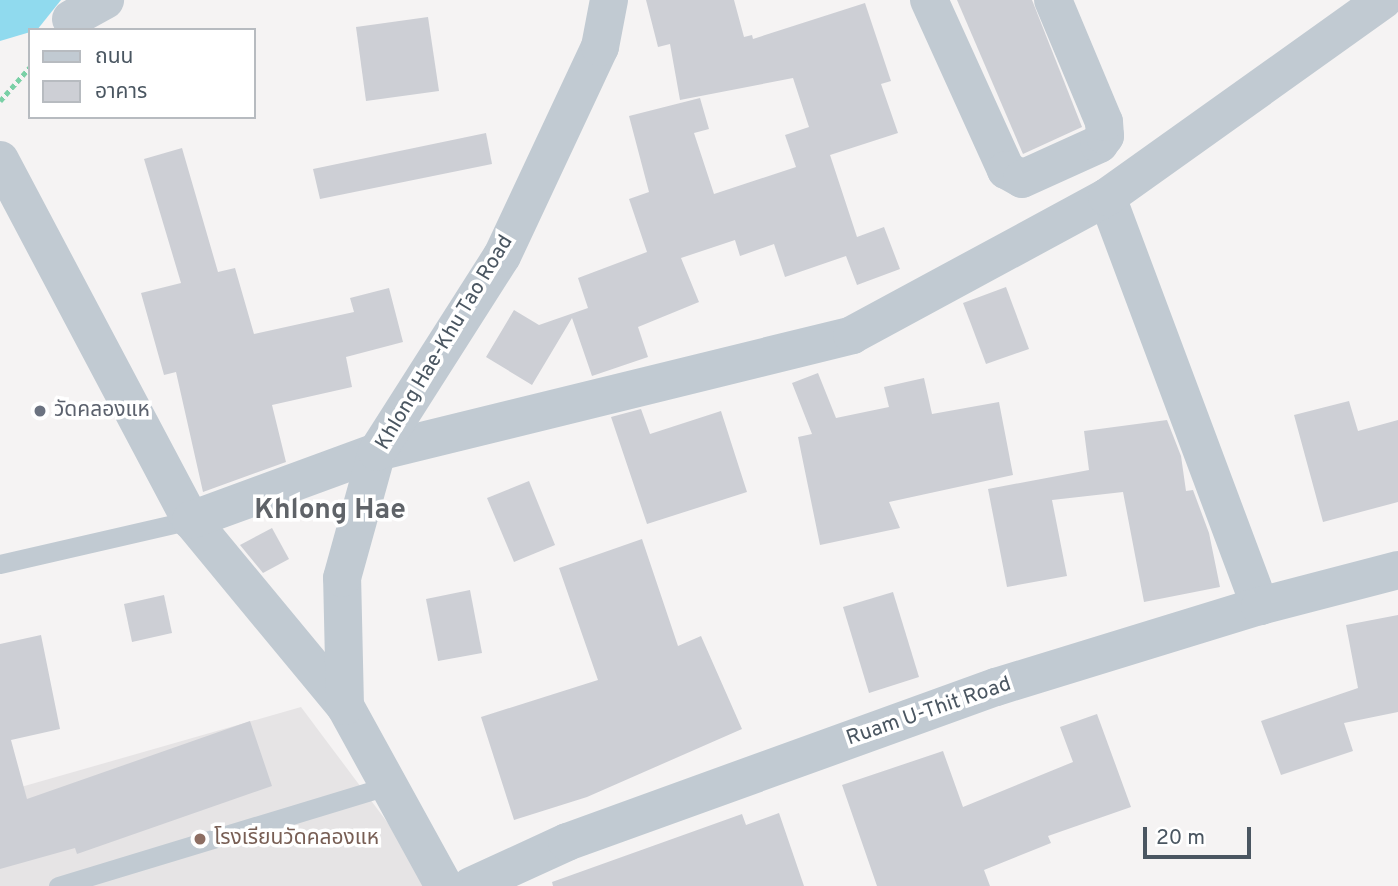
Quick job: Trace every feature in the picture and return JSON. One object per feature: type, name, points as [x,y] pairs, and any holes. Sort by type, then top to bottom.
[{"type":"street","points":[[71,19],[105,0]]},
{"type":"street","name":"Khlong Hae-Khu Tao Road","points":[[444,886],[345,706],[342,578],[377,452],[502,256],[600,47],[609,0]]},
{"type":"street","points":[[929,0],[1006,170],[1022,179],[1099,144],[1105,136],[1104,122],[1053,0]]},
{"type":"street","points":[[191,520],[377,452],[852,335],[1107,197],[1383,0]]},
{"type":"street","points":[[0,160],[191,520],[345,706]]},
{"type":"street","points":[[1107,197],[1260,607]]},
{"type":"street","name":"Ruam U-Thit Road","points":[[471,886],[567,842],[996,687],[1260,607],[1398,570]]},
{"type":"lane","points":[[0,564],[191,520]]},
{"type":"lane","points":[[58,886],[387,786]]},
{"type":"path","points":[[0,101],[28,69]]},
{"type":"shaded area","name":"โรงเรียนวัดคลองแห","points":[[301,707],[435,886],[0,886],[0,793]]},
{"type":"water","points":[[0,0],[61,0],[39,28],[28,28],[28,33],[0,41]]},
{"type":"building","points":[[646,0],[734,0],[744,37],[752,35],[753,39],[865,3],[891,81],[881,84],[898,133],[830,155],[857,237],[884,227],[900,269],[857,285],[846,256],[785,277],[774,244],[740,256],[735,240],[681,258],[699,302],[638,327],[648,357],[592,376],[572,318],[532,385],[486,357],[514,310],[539,325],[588,308],[578,278],[647,252],[629,199],[649,192],[629,116],[700,98],[709,129],[694,133],[714,194],[796,167],[785,135],[809,127],[793,78],[680,100],[670,44],[658,47]]},
{"type":"building","points":[[957,0],[1032,0],[1082,127],[1023,154]]},
{"type":"building","points":[[428,17],[439,91],[366,101],[356,27]]},
{"type":"building","points":[[486,133],[492,164],[320,199],[313,169]]},
{"type":"building","points":[[182,148],[218,272],[235,268],[254,334],[354,312],[350,298],[389,288],[403,342],[346,357],[352,387],[272,405],[286,462],[203,492],[176,372],[164,375],[141,293],[181,283],[144,159]]},
{"type":"building","points":[[1006,287],[1029,349],[986,364],[963,303]]},
{"type":"building","points":[[818,373],[836,418],[889,407],[884,387],[924,378],[932,414],[999,402],[1013,475],[889,502],[900,528],[820,545],[798,437],[812,434],[792,383]]},
{"type":"building","points":[[1349,401],[1358,431],[1398,420],[1398,502],[1323,522],[1294,415]]},
{"type":"building","points":[[641,409],[650,434],[721,411],[747,492],[647,524],[611,417]]},
{"type":"building","points":[[1167,420],[1181,456],[1186,491],[1193,490],[1209,533],[1220,587],[1144,602],[1123,492],[1052,500],[1067,576],[1007,587],[988,489],[1089,470],[1084,431]]},
{"type":"building","points":[[529,481],[555,545],[514,562],[487,498]]},
{"type":"building","points":[[272,528],[289,559],[263,573],[240,545]]},
{"type":"building","points":[[642,539],[678,646],[701,636],[742,729],[587,797],[514,820],[481,717],[598,680],[559,568]]},
{"type":"building","points":[[470,590],[482,653],[438,661],[426,599]]},
{"type":"building","points":[[893,592],[919,677],[869,693],[843,607]]},
{"type":"building","points":[[164,595],[172,633],[132,642],[124,604]]},
{"type":"building","points":[[1398,615],[1398,712],[1344,723],[1353,751],[1281,775],[1261,721],[1358,688],[1346,625]]},
{"type":"building","points":[[41,635],[60,729],[11,740],[27,799],[250,721],[272,786],[77,854],[75,848],[0,869],[0,644]]},
{"type":"building","points":[[1097,714],[1131,807],[1048,836],[1051,843],[984,870],[990,886],[877,886],[842,785],[943,751],[963,807],[1073,762],[1060,727]]},
{"type":"building","points":[[779,813],[804,886],[553,886],[552,882],[742,814],[746,825]]},
{"type":"place","name":"วัดคลองแห","points":[[40,411]]},
{"type":"place","name":"โรงเรียนวัดคลองแห","points":[[200,839]]},
{"type":"district","name":"Khlong Hae","points":[[330,511]]}]
